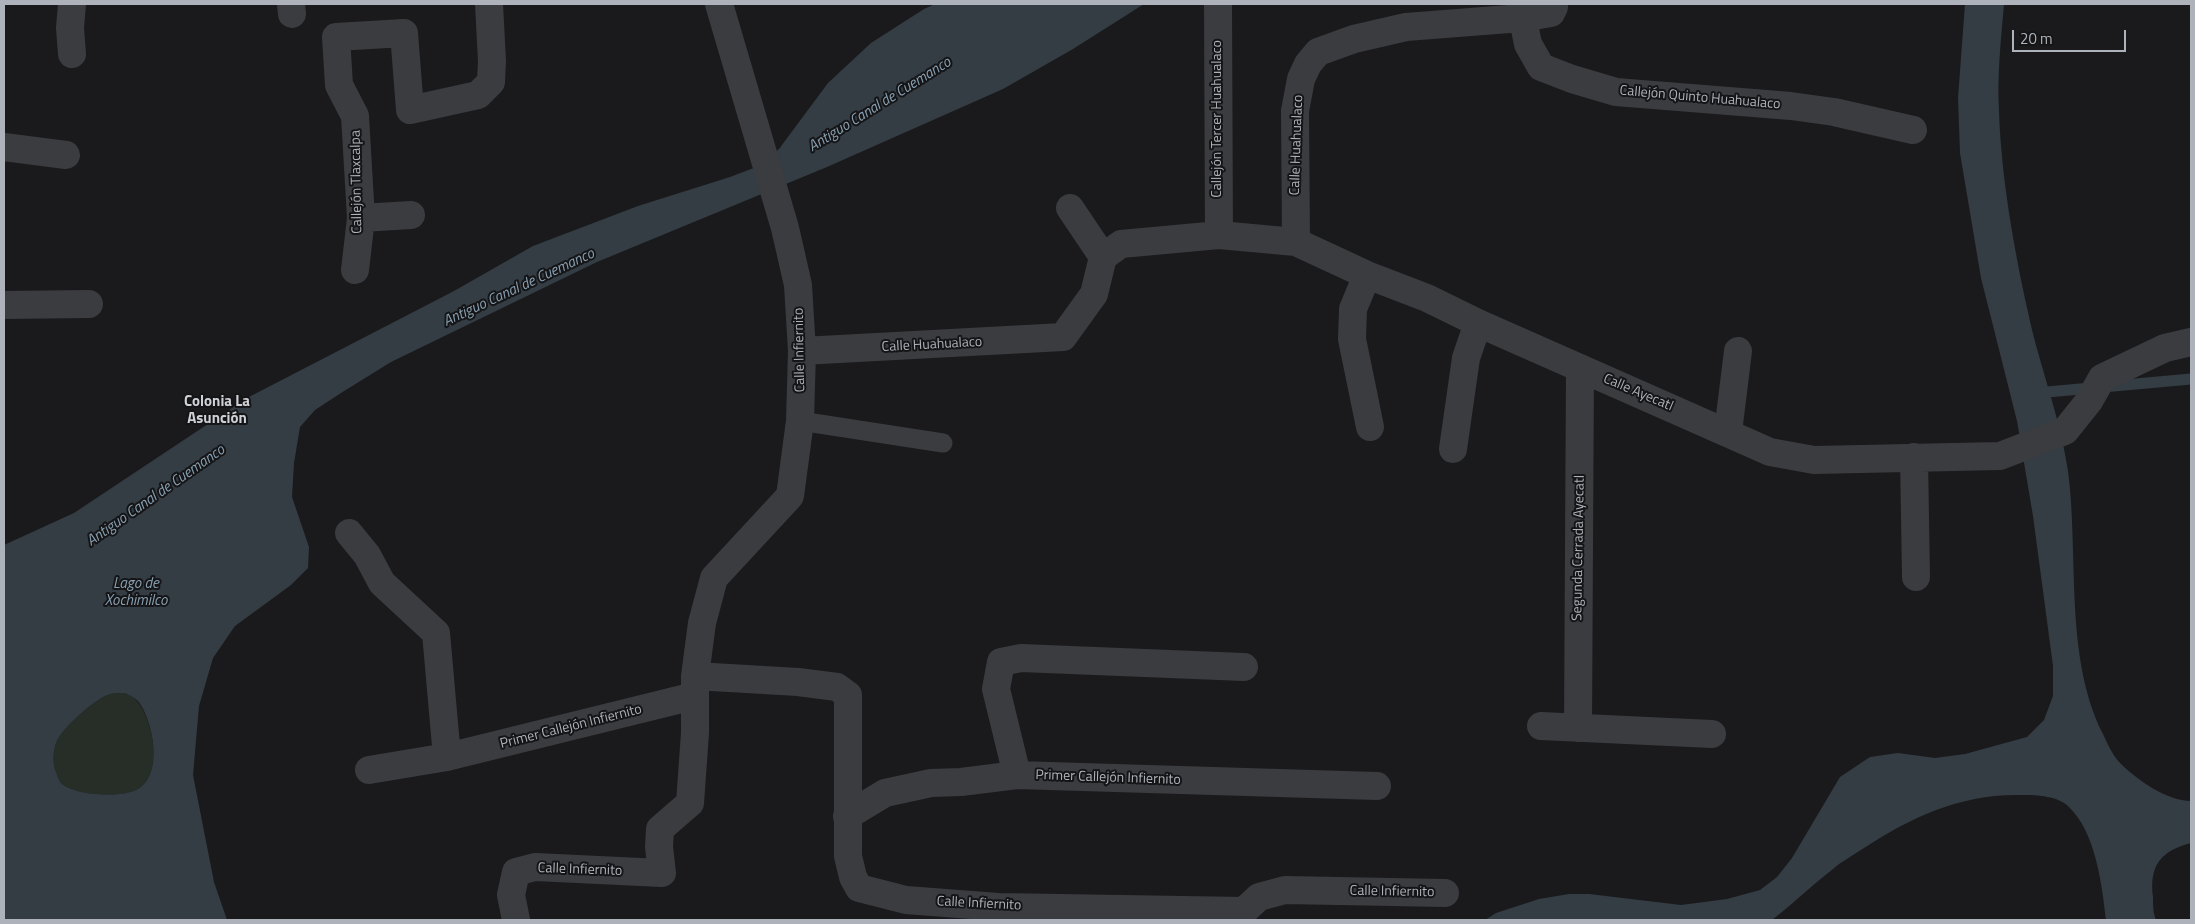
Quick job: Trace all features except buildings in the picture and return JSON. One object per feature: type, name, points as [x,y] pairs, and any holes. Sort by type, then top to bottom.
[{"type":"street","points":[[72,4],[70,28],[72,54]]},
{"type":"street","name":"Callejón Tlaxcalpa","points":[[355,270],[361,218],[355,116],[339,85],[336,37],[404,33],[410,110],[478,95],[491,82],[492,62],[489,4]]},
{"type":"street","name":"Calle Infiernito","points":[[516,920],[510,895],[516,872],[535,867],[662,873],[659,847],[660,829],[690,803],[695,732],[695,686],[702,623],[714,578],[790,496],[800,421],[802,351],[798,285],[751,111],[719,4]]},
{"type":"street","name":"Callejón Tercer Huahualaco","points":[[1218,4],[1218,235]]},
{"type":"street","name":"Calle Huahualaco","points":[[1296,242],[1295,111],[1301,79],[1308,64],[1318,52],[1354,39],[1406,27],[1521,11],[1550,13],[1554,8],[1554,4]]},
{"type":"street","name":"Callejón Quinto Huahualaco","points":[[1521,11],[1528,44],[1541,67],[1616,92],[1791,106],[1834,112],[1913,130]]},
{"type":"street","points":[[4,147],[66,155]]},
{"type":"street","points":[[1070,208],[1103,256]]},
{"type":"street","points":[[361,218],[411,215]]},
{"type":"street","name":"Calle Ayecatl","points":[[1103,256],[1121,244],[1218,235],[1296,242],[1367,275],[1427,298],[1478,323],[1770,452],[1814,460],[2000,456],[2065,431],[2095,389],[2165,348],[2191,342]]},
{"type":"street","name":"Calle Huahualaco","points":[[802,351],[1063,337],[1094,294],[1103,256]]},
{"type":"street","points":[[1367,275],[1353,309],[1352,339],[1370,427]]},
{"type":"street","points":[[4,305],[89,304]]},
{"type":"street","points":[[1453,449],[1466,358],[1478,323]]},
{"type":"street","points":[[1728,432],[1738,351]]},
{"type":"street","name":"Segunda Cerrada Ayecatl","points":[[1578,728],[1580,368]]},
{"type":"street","points":[[1914,457],[1916,577]]},
{"type":"street","points":[[349,532],[367,555],[382,583],[436,634],[447,757]]},
{"type":"street","points":[[1017,775],[996,688],[1001,662],[1021,658],[1244,667]]},
{"type":"street","name":"Calle Infiernito","points":[[695,686],[798,682],[837,687],[848,695],[848,856],[853,877],[860,888],[906,900],[998,907],[1244,911],[1259,897],[1286,890],[1445,893]]},
{"type":"street","name":"Primer Callejón Infiernito","points":[[369,770],[447,757],[695,686]]},
{"type":"street","points":[[1541,726],[1712,734]]},
{"type":"street","name":"Primer Callejón Infiernito","points":[[847,816],[885,793],[932,783],[961,782],[1017,775],[1377,786]]},
{"type":"lane","points":[[800,421],[943,443]]},
{"type":"shaded area","points":[[125,693],[136,700],[143,710],[151,733],[153,760],[151,772],[146,782],[138,789],[121,794],[87,793],[67,787],[60,782],[54,765],[56,742],[74,720],[97,701],[110,694]]},
{"type":"water","name":"Lago de Xochimilco","points":[[935,4],[1144,4],[1073,49],[1003,89],[827,167],[597,262],[391,362],[315,410],[300,427],[294,463],[292,497],[309,547],[308,568],[291,585],[235,626],[213,658],[199,706],[193,775],[214,882],[227,920],[4,920],[4,545],[74,513],[247,398],[454,291],[533,246],[638,206],[759,166],[779,149],[828,83],[871,43]],"holes":[[[125,693],[138,701],[148,721],[151,733],[153,760],[151,772],[146,782],[138,789],[121,794],[87,793],[67,787],[58,778],[54,764],[56,742],[67,727],[97,701],[110,694]]]},
{"type":"water","points":[[1965,4],[2004,4],[1999,98],[2000,136],[2005,187],[2028,312],[2055,410],[2068,471],[2078,639],[2083,672],[2091,704],[2108,745],[2120,763],[2135,776],[2162,793],[2191,801],[2191,843],[2172,850],[2159,861],[2155,868],[2152,886],[2153,909],[2156,920],[2106,920],[2100,876],[2092,845],[2086,831],[2069,807],[2054,798],[2001,795],[1959,802],[1920,817],[1882,836],[1840,863],[1772,920],[1485,920],[1496,913],[1539,899],[1569,894],[1589,894],[1681,905],[1727,899],[1760,890],[1777,877],[1792,858],[1840,777],[1870,757],[1898,753],[1935,758],[1965,754],[2027,737],[2044,720],[2053,696],[2053,666],[2033,516],[2017,421],[1981,278],[1960,153],[1958,98]]},
{"type":"waterway","points":[[2036,393],[2191,379]]},
{"type":"district","name":"Colonia La Asunción","points":[[217,410]]},
{"type":"water label","name":"Antiguo Canal de Cuemanco","points":[[880,105]]},
{"type":"water label","name":"Antiguo Canal de Cuemanco","points":[[519,288]]},
{"type":"water label","name":"Antiguo Canal de Cuemanco","points":[[156,496]]}]
